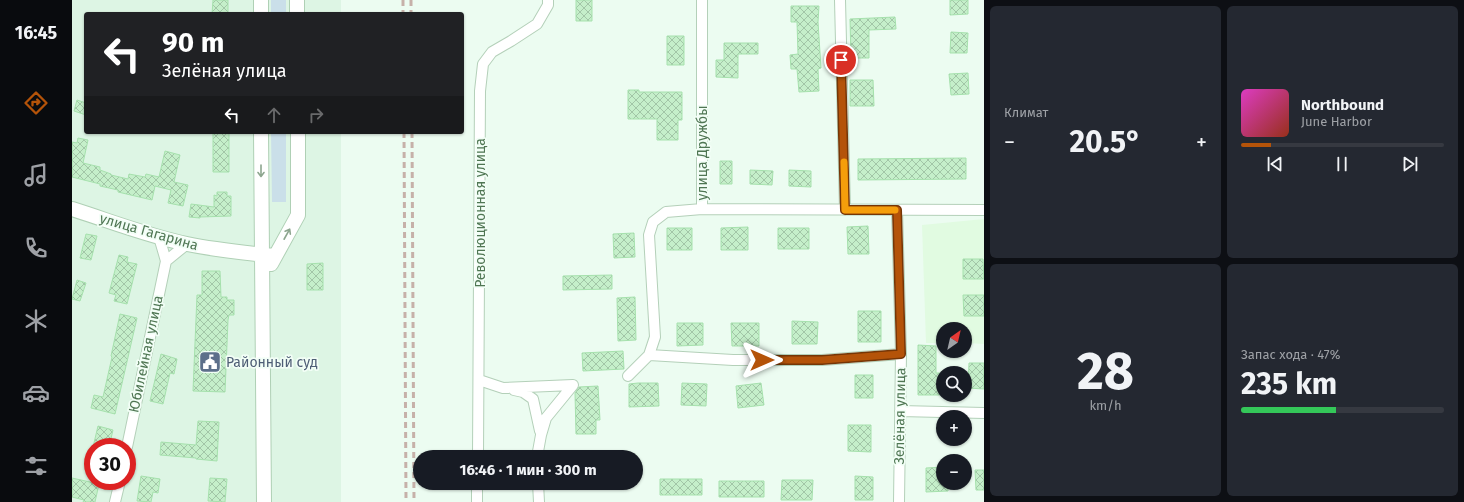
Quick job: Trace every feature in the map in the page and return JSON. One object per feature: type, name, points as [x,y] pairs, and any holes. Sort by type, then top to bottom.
[{"type":"main road","points":[[261,0],[261,12]]},
{"type":"main road","points":[[297,0],[297,12]]},
{"type":"main road","points":[[261,134],[264,502]]},
{"type":"main road","points":[[262,280],[298,214],[298,134]]},
{"type":"main road","name":"улица Гагарина","points":[[72,209],[159,237],[187,244],[275,256]]},
{"type":"street","name":"Революционная улица","points":[[478,450],[480,91],[483,64],[492,52],[536,24],[548,5],[548,0]]},
{"type":"street","name":"улица Дружбы","points":[[628,376],[649,355],[655,337],[649,235],[654,222],[666,212],[702,209],[702,0]]},
{"type":"street","points":[[840,0],[845,210]]},
{"type":"street","points":[[702,209],[984,210]]},
{"type":"street","name":"Зелёная улица","points":[[897,210],[901,354],[899,502]]},
{"type":"street","name":"Юбилейная улица","points":[[129,438],[166,261],[159,237]]},
{"type":"street","points":[[166,261],[187,244]]},
{"type":"street","points":[[649,355],[733,360],[822,360],[901,354]]},
{"type":"street","points":[[479,380],[503,388],[523,392],[533,399],[541,434]]},
{"type":"street","points":[[503,388],[573,385],[546,418],[541,434],[539,450]]},
{"type":"street","points":[[900,411],[984,413]]},
{"type":"street","points":[[115,502],[118,490]]},
{"type":"street","points":[[477,490],[477,502]]},
{"type":"street","points":[[538,490],[539,502]]},
{"type":"shaded area","points":[[72,0],[341,0],[341,12],[84,12],[84,134],[341,134],[341,502],[72,502]]},
{"type":"shaded area","points":[[271,0],[286,0],[286,12],[271,12]]},
{"type":"shaded area","points":[[271,134],[286,134],[286,202],[272,202]]},
{"type":"shaded area","points":[[984,219],[984,344],[972,343],[972,322],[936,322],[936,343],[926,343],[922,225]]},
{"type":"building","points":[[213,0],[228,0],[228,12],[212,12]]},
{"type":"building","points":[[576,0],[592,0],[592,21],[576,21]]},
{"type":"building","points":[[950,0],[968,0],[968,14],[950,15]]},
{"type":"building","points":[[791,6],[819,6],[818,22],[821,68],[818,69],[819,91],[799,92],[797,69],[791,69],[790,55],[798,54],[797,22],[791,22]]},
{"type":"building","points":[[895,17],[896,29],[869,30],[869,58],[851,58],[850,19]]},
{"type":"building","points":[[951,32],[968,33],[967,53],[950,53]]},
{"type":"building","points":[[667,36],[684,36],[684,65],[667,65]]},
{"type":"building","points":[[724,43],[758,43],[758,54],[738,54],[738,78],[716,77],[716,60],[724,60]]},
{"type":"building","points":[[968,73],[969,94],[951,95],[949,74]]},
{"type":"building","points":[[850,80],[873,80],[874,106],[850,106]]},
{"type":"building","points":[[628,90],[639,90],[639,92],[682,92],[682,120],[678,120],[678,140],[657,140],[657,119],[628,119]]},
{"type":"building","points":[[77,100],[84,102],[84,114],[74,111]]},
{"type":"building","points":[[213,134],[229,134],[229,172],[213,172]]},
{"type":"building","points":[[78,138],[88,140],[83,163],[100,167],[100,170],[111,175],[128,179],[129,174],[145,177],[146,174],[159,177],[165,151],[180,155],[174,182],[188,185],[183,206],[168,203],[171,190],[155,186],[152,200],[118,192],[118,190],[100,186],[100,184],[72,177],[72,142],[77,143]]},
{"type":"building","points":[[966,158],[966,179],[858,180],[858,159]]},
{"type":"building","points":[[720,161],[732,161],[732,184],[720,184]]},
{"type":"building","points":[[750,170],[773,171],[772,185],[750,184]]},
{"type":"building","points":[[789,170],[811,171],[811,187],[789,186]]},
{"type":"building","points":[[217,192],[227,192],[227,196],[231,196],[231,216],[200,218],[189,217],[191,204],[214,207],[214,195],[217,196]]},
{"type":"building","points":[[868,226],[869,254],[848,254],[847,227]]},
{"type":"building","points":[[748,227],[748,250],[721,250],[721,228]]},
{"type":"building","points":[[667,228],[692,228],[692,250],[667,250]]},
{"type":"building","points":[[778,228],[809,228],[809,249],[778,249]]},
{"type":"building","points":[[634,233],[635,257],[614,258],[613,234]]},
{"type":"building","points":[[86,234],[97,236],[91,260],[80,258]]},
{"type":"building","points":[[119,255],[128,257],[127,262],[137,264],[127,304],[114,301],[116,295],[109,293]]},
{"type":"building","points":[[963,259],[983,259],[984,279],[963,279]]},
{"type":"building","points":[[323,263],[323,290],[307,290],[307,264]]},
{"type":"building","points":[[202,271],[220,271],[221,297],[227,297],[227,300],[234,300],[234,315],[229,315],[228,320],[225,392],[193,391],[197,295],[202,295]]},
{"type":"building","points":[[612,275],[612,289],[563,290],[563,276]]},
{"type":"building","points":[[77,280],[86,283],[80,301],[72,299]]},
{"type":"building","points":[[963,295],[984,295],[984,316],[964,316]]},
{"type":"building","points":[[635,297],[636,340],[618,341],[617,298]]},
{"type":"building","points":[[858,311],[881,311],[881,342],[858,342]]},
{"type":"building","points":[[120,314],[137,318],[115,414],[91,408],[94,395],[103,397]]},
{"type":"building","points":[[792,321],[818,322],[817,344],[792,344]]},
{"type":"building","points":[[677,323],[703,323],[703,345],[677,346]]},
{"type":"building","points":[[731,323],[759,323],[759,346],[732,346]]},
{"type":"building","points":[[918,345],[936,346],[936,395],[918,395]]},
{"type":"building","points":[[623,351],[624,369],[583,371],[582,353]]},
{"type":"building","points":[[161,354],[177,359],[174,374],[170,373],[163,404],[150,401]]},
{"type":"building","points":[[969,363],[984,363],[984,389],[972,388],[972,366],[969,366]]},
{"type":"building","points":[[855,375],[873,375],[873,398],[855,398]]},
{"type":"building","points":[[658,383],[659,406],[629,407],[629,384]]},
{"type":"building","points":[[682,383],[707,384],[706,406],[681,405]]},
{"type":"building","points":[[761,383],[764,405],[738,408],[736,386]]},
{"type":"building","points":[[598,386],[600,420],[596,420],[596,434],[576,434],[575,393],[579,387]]},
{"type":"building","points":[[198,421],[219,422],[217,461],[160,455],[161,442],[196,445]]},
{"type":"building","points":[[848,425],[871,425],[871,452],[848,451]]},
{"type":"building","points":[[98,426],[113,430],[111,438],[95,438]]},
{"type":"building","points":[[936,467],[936,490],[948,491],[926,492],[926,468]]},
{"type":"building","points":[[975,470],[984,470],[984,490],[976,490]]},
{"type":"building","points":[[141,476],[160,479],[158,493],[153,492],[151,502],[137,501]]},
{"type":"building","points":[[855,476],[873,477],[873,500],[855,500]]},
{"type":"building","points":[[72,478],[84,481],[84,490],[98,490],[95,502],[83,502],[84,500],[72,497]]},
{"type":"building","points":[[210,478],[227,479],[225,502],[208,501]]},
{"type":"building","points":[[660,479],[702,479],[702,495],[660,495]]},
{"type":"building","points":[[782,480],[813,480],[812,500],[781,500]]},
{"type":"building","points":[[719,481],[764,481],[764,497],[719,497]]},
{"type":"railway","points":[[403,0],[403,12]]},
{"type":"railway","points":[[411,0],[411,12]]},
{"type":"railway","points":[[404,134],[406,502]]},
{"type":"railway","points":[[412,134],[414,502]]},
{"type":"slow traffic","points":[[844,162],[845,210],[895,210]]},
{"type":"place","name":"Районный суд","points":[[210,362]]},
{"type":"route","points":[[762,360],[822,360],[901,354],[897,210],[845,210],[841,60]]}]
